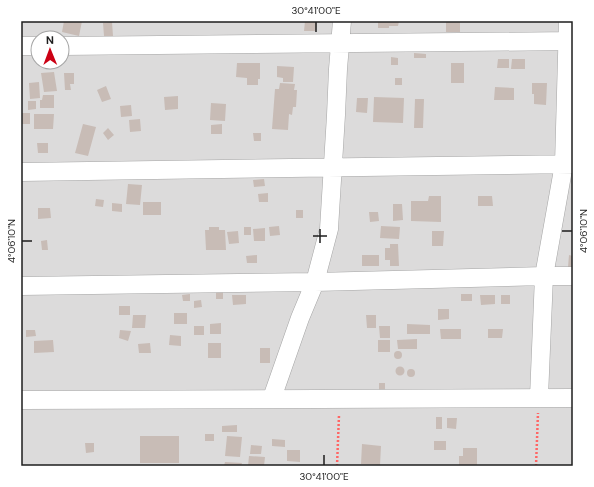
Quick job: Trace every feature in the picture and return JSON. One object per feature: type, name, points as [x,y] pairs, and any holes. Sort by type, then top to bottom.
[{"type":"street","points":[[272,398],[300,318],[315,282],[329,229],[342,21]]},
{"type":"street","points":[[539,397],[544,276],[568,164],[570,41],[568,21]]},
{"type":"street","points":[[70,46],[570,41]]},
{"type":"street","points":[[21,172],[568,164]]},
{"type":"street","points":[[21,286],[315,282],[573,276]]},
{"type":"street","points":[[21,400],[573,398]]},
{"type":"path","points":[[536,466],[539,397]]},
{"type":"path","points":[[337,466],[340,398]]},
{"type":"shaded area","points":[[21,21],[573,21],[573,466],[21,466]]},
{"type":"building","points":[[64,21],[82,21],[79,36],[70,34],[70,30],[62,30]]},
{"type":"building","points":[[305,21],[317,21],[316,31],[304,31]]},
{"type":"building","points":[[378,21],[399,21],[398,26],[378,28]]},
{"type":"building","points":[[446,21],[460,21],[460,32],[446,32]]},
{"type":"building","points":[[112,22],[113,36],[104,36],[103,23]]},
{"type":"building","points":[[414,53],[426,54],[426,58],[414,58]]},
{"type":"building","points":[[391,57],[398,58],[398,65],[391,65]]},
{"type":"building","points":[[498,59],[509,59],[509,68],[497,68]]},
{"type":"building","points":[[512,59],[525,59],[525,69],[511,69]]},
{"type":"building","points":[[237,63],[260,63],[260,79],[258,79],[258,85],[247,85],[247,78],[236,77]]},
{"type":"building","points":[[451,63],[464,63],[464,83],[451,83]]},
{"type":"building","points":[[277,66],[294,67],[293,82],[283,82],[283,78],[277,77]]},
{"type":"building","points":[[54,72],[57,91],[44,92],[41,73]]},
{"type":"building","points":[[64,73],[74,73],[74,84],[70,84],[71,90],[65,90]]},
{"type":"building","points":[[395,78],[402,78],[402,85],[395,85]]},
{"type":"building","points":[[39,82],[40,98],[30,99],[29,83]]},
{"type":"building","points":[[280,83],[295,84],[294,90],[297,90],[296,107],[293,107],[292,115],[289,114],[288,130],[272,129],[275,89],[279,89]]},
{"type":"building","points":[[532,83],[547,83],[546,105],[534,104]]},
{"type":"building","points":[[106,86],[111,99],[102,102],[97,90]]},
{"type":"building","points":[[495,87],[514,88],[514,100],[494,100]]},
{"type":"building","points":[[43,95],[54,95],[54,108],[40,108],[40,100],[42,100]]},
{"type":"building","points":[[178,96],[178,109],[165,110],[164,97]]},
{"type":"building","points":[[374,97],[404,98],[403,123],[373,122]]},
{"type":"building","points":[[357,98],[368,98],[367,113],[356,112]]},
{"type":"building","points":[[415,99],[424,99],[423,128],[414,128]]},
{"type":"building","points":[[28,101],[36,101],[36,109],[28,110]]},
{"type":"building","points":[[211,103],[226,104],[225,121],[210,120]]},
{"type":"building","points":[[131,105],[132,116],[121,117],[120,106]]},
{"type":"building","points":[[21,113],[30,113],[30,124],[21,124]]},
{"type":"building","points":[[34,114],[54,114],[53,129],[34,129]]},
{"type":"building","points":[[140,119],[141,131],[130,132],[129,120]]},
{"type":"building","points":[[83,124],[96,127],[88,156],[75,153]]},
{"type":"building","points":[[222,124],[222,134],[211,134],[211,125]]},
{"type":"building","points":[[108,128],[114,135],[108,140],[103,133]]},
{"type":"building","points":[[253,133],[261,133],[261,141],[254,141]]},
{"type":"building","points":[[37,143],[48,143],[48,153],[38,153]]},
{"type":"building","points":[[264,179],[265,186],[254,187],[253,180]]},
{"type":"building","points":[[128,184],[142,185],[140,205],[126,204]]},
{"type":"building","points":[[268,193],[268,202],[259,202],[258,194]]},
{"type":"building","points":[[429,196],[441,196],[441,222],[411,221],[411,201],[428,201]]},
{"type":"building","points":[[478,196],[492,196],[493,206],[478,206]]},
{"type":"building","points":[[96,199],[104,200],[103,207],[95,206]]},
{"type":"building","points":[[143,202],[161,202],[161,215],[143,215]]},
{"type":"building","points":[[112,203],[122,204],[122,212],[112,211]]},
{"type":"building","points":[[393,204],[402,204],[403,220],[393,221]]},
{"type":"building","points":[[38,208],[50,208],[51,218],[38,219]]},
{"type":"building","points":[[296,210],[303,210],[303,218],[296,218]]},
{"type":"building","points":[[369,212],[378,212],[379,221],[370,222]]},
{"type":"building","points":[[279,226],[280,235],[270,236],[269,227]]},
{"type":"building","points":[[381,226],[400,227],[399,239],[380,238]]},
{"type":"building","points":[[209,227],[219,227],[219,230],[225,230],[226,250],[206,250],[205,230],[209,230]]},
{"type":"building","points":[[244,227],[251,227],[251,235],[244,235]]},
{"type":"building","points":[[265,228],[265,241],[254,241],[253,229]]},
{"type":"building","points":[[238,231],[239,243],[229,244],[227,232]]},
{"type":"building","points":[[432,231],[444,231],[443,246],[432,246]]},
{"type":"building","points":[[47,240],[48,250],[42,250],[41,241]]},
{"type":"building","points":[[390,244],[398,244],[399,266],[390,266],[390,260],[385,260],[385,248],[390,248]]},
{"type":"building","points":[[257,255],[257,263],[247,263],[246,256]]},
{"type":"building","points":[[362,255],[379,255],[379,266],[362,266]]},
{"type":"building","points":[[569,255],[573,256],[573,267],[568,267]]},
{"type":"building","points":[[223,291],[223,299],[216,299],[216,292]]},
{"type":"building","points":[[190,294],[190,301],[183,301],[182,295]]},
{"type":"building","points":[[461,294],[472,294],[472,301],[461,301]]},
{"type":"building","points":[[232,295],[246,295],[246,304],[233,305]]},
{"type":"building","points":[[480,295],[495,295],[495,304],[481,305]]},
{"type":"building","points":[[501,295],[510,295],[510,304],[501,304]]},
{"type":"building","points":[[201,300],[202,307],[194,308],[194,301]]},
{"type":"building","points":[[119,306],[130,306],[130,315],[119,315]]},
{"type":"building","points":[[438,309],[449,309],[449,319],[438,320]]},
{"type":"building","points":[[174,313],[187,313],[187,324],[174,324]]},
{"type":"building","points":[[133,315],[146,315],[145,328],[132,328]]},
{"type":"building","points":[[366,315],[376,315],[376,328],[367,328]]},
{"type":"building","points":[[221,323],[221,334],[210,334],[210,324]]},
{"type":"building","points":[[407,324],[430,325],[430,334],[407,334]]},
{"type":"building","points":[[194,326],[204,326],[204,335],[194,335]]},
{"type":"building","points":[[379,326],[390,326],[390,338],[380,338]]},
{"type":"building","points":[[440,329],[461,329],[461,339],[441,339]]},
{"type":"building","points":[[488,329],[503,329],[502,338],[488,338]]},
{"type":"building","points":[[26,330],[35,330],[36,336],[26,337]]},
{"type":"building","points":[[120,330],[131,331],[128,341],[119,338]]},
{"type":"building","points":[[170,335],[181,336],[181,346],[169,345]]},
{"type":"building","points":[[417,339],[417,349],[398,349],[397,340]]},
{"type":"building","points":[[53,340],[54,352],[34,353],[34,341]]},
{"type":"building","points":[[378,340],[390,340],[390,352],[378,352]]},
{"type":"building","points":[[150,343],[151,353],[139,353],[138,344]]},
{"type":"building","points":[[208,343],[221,343],[221,358],[208,358]]},
{"type":"building","points":[[260,348],[270,348],[270,363],[260,363]]},
{"type":"building","points":[[396,351],[400,351],[402,355],[400,359],[396,359],[394,357],[394,353]]},
{"type":"building","points":[[398,367],[402,367],[404,371],[402,375],[398,375],[396,373],[396,369]]},
{"type":"building","points":[[409,369],[413,369],[415,373],[413,377],[409,377],[407,375],[407,371]]},
{"type":"building","points":[[379,383],[385,383],[385,390],[379,390]]},
{"type":"building","points":[[436,417],[442,417],[442,429],[436,429]]},
{"type":"building","points":[[447,418],[457,418],[456,429],[447,428]]},
{"type":"building","points":[[237,425],[237,432],[222,432],[222,426]]},
{"type":"building","points":[[205,434],[214,434],[214,441],[205,441]]},
{"type":"building","points":[[140,436],[179,436],[179,463],[140,463]]},
{"type":"building","points":[[227,436],[242,437],[240,457],[225,456]]},
{"type":"building","points":[[272,439],[285,440],[285,447],[272,446]]},
{"type":"building","points":[[434,441],[446,441],[446,450],[434,450]]},
{"type":"building","points":[[85,443],[94,443],[94,452],[86,453]]},
{"type":"building","points":[[362,444],[381,446],[380,465],[361,464]]},
{"type":"building","points":[[251,445],[262,446],[261,454],[250,454]]},
{"type":"building","points":[[463,448],[477,448],[477,466],[459,466],[459,456],[463,456]]},
{"type":"building","points":[[287,450],[300,450],[300,462],[287,461]]},
{"type":"building","points":[[249,456],[265,457],[264,466],[248,466]]},
{"type":"building","points":[[225,462],[242,463],[241,466],[224,466]]}]
